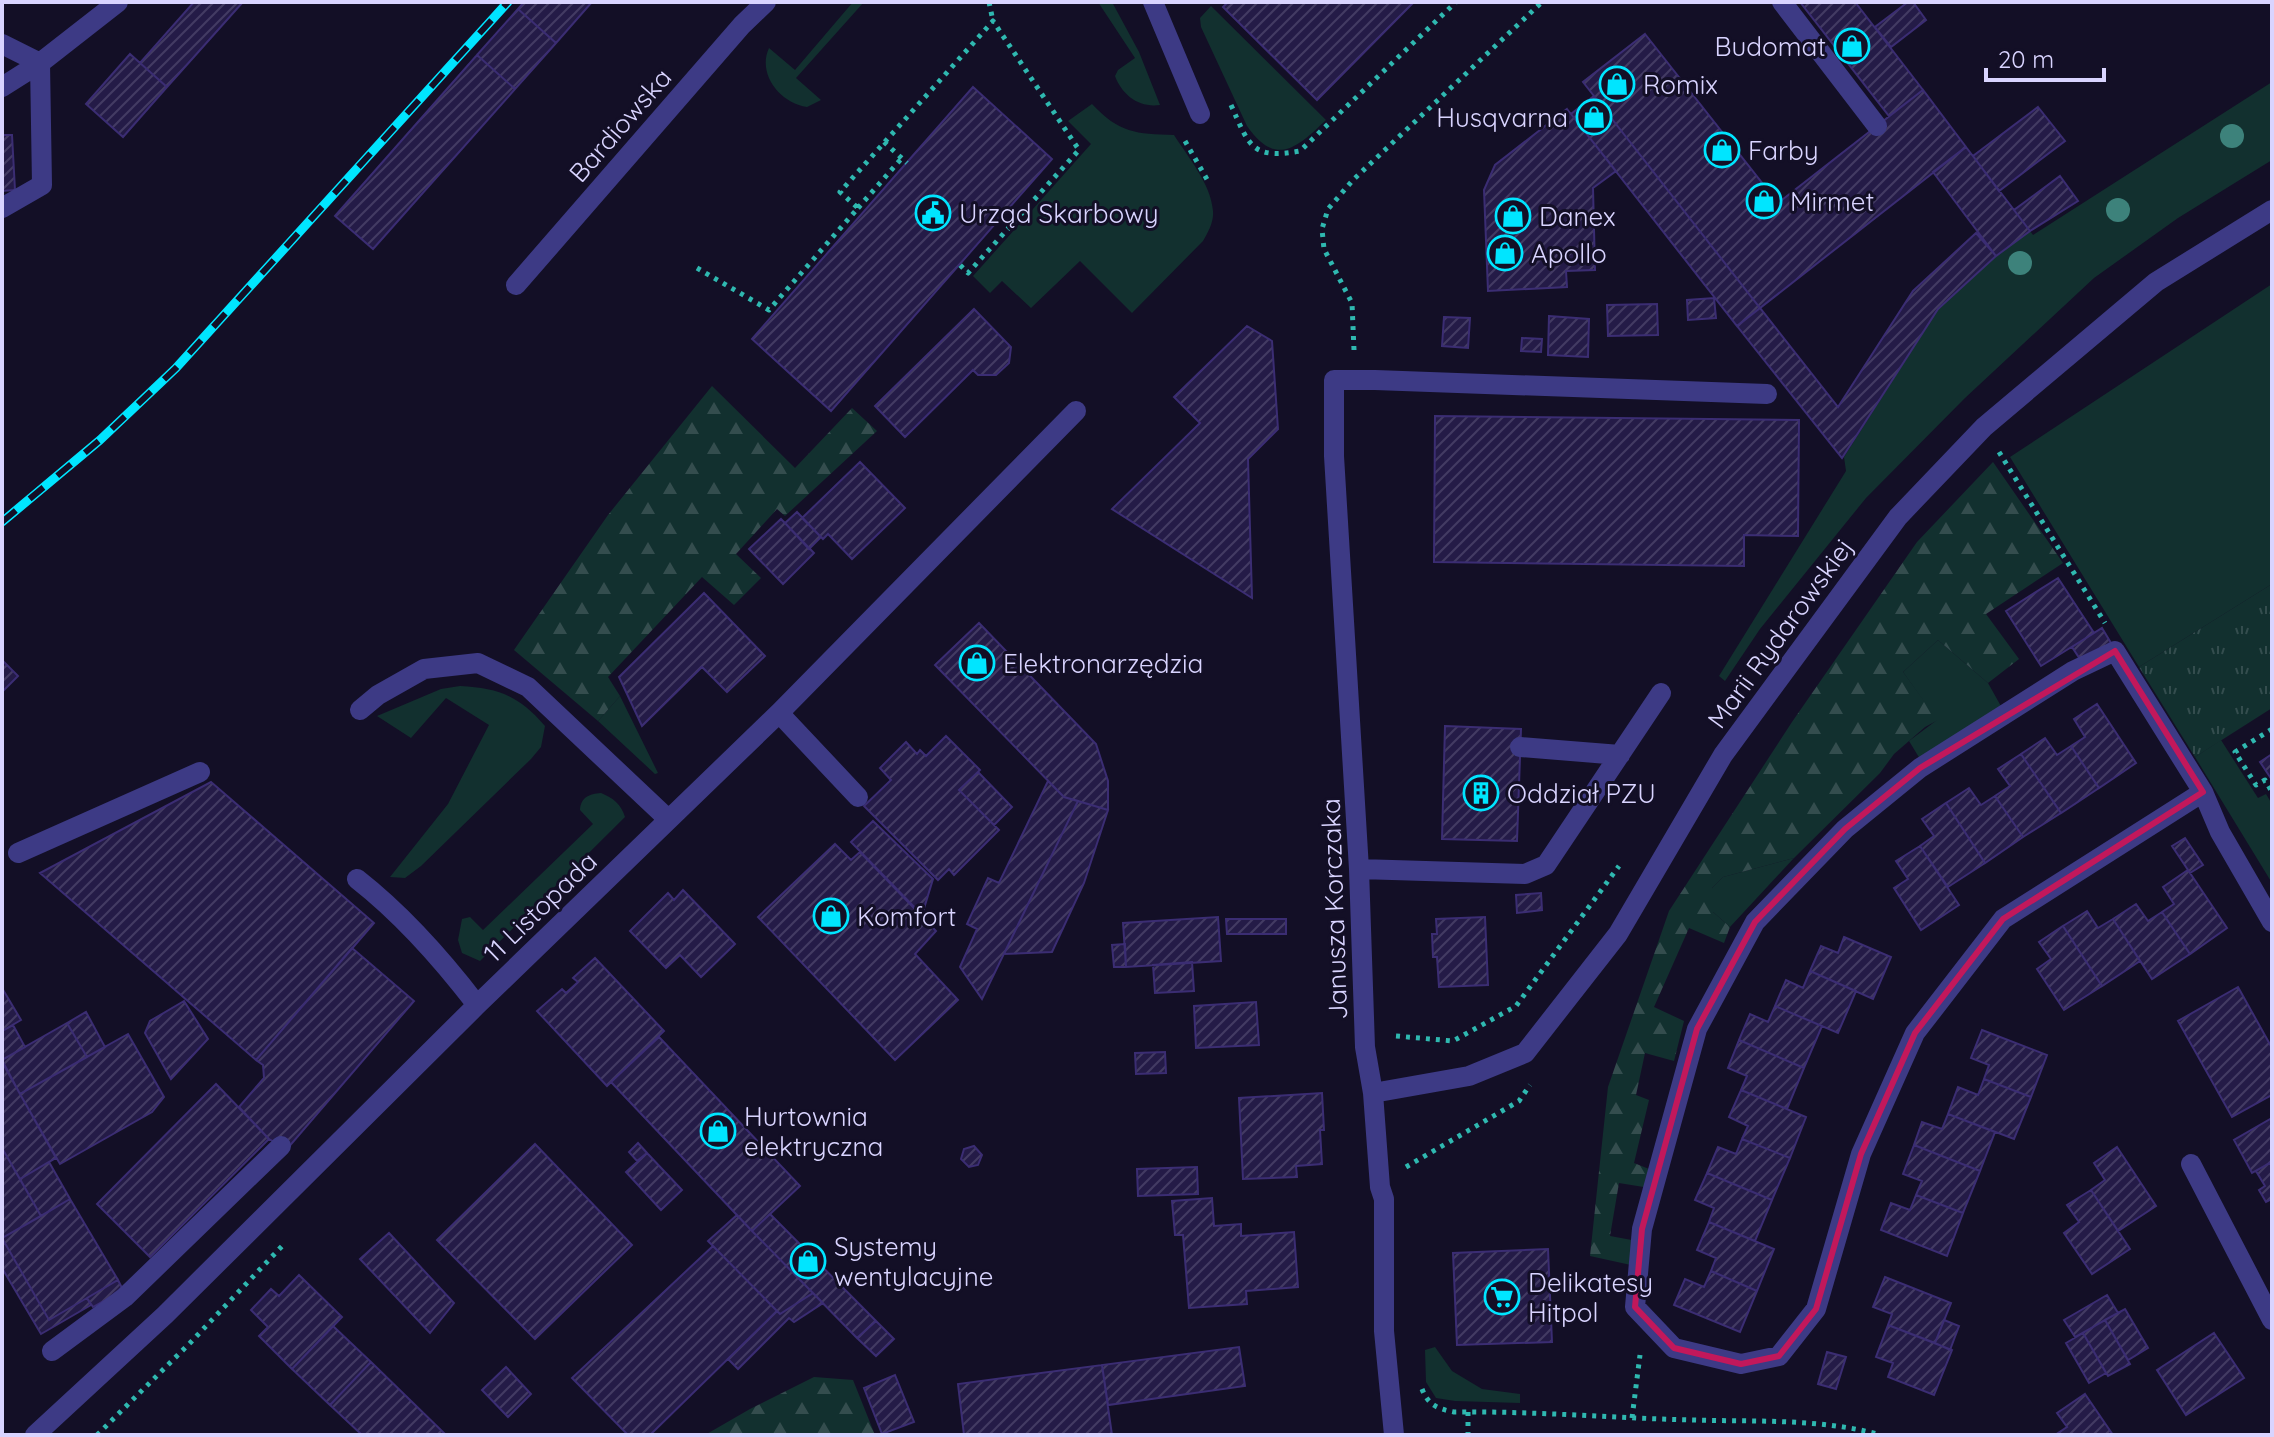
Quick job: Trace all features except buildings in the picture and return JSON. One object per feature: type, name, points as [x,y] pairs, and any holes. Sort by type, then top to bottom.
[{"type":"street","points":[[2,87],[40,63],[118,2]]},
{"type":"street","name":"Bardiowska","points":[[516,285],[733,35],[766,2]]},
{"type":"street","points":[[1782,2],[1877,126]]},
{"type":"street","points":[[1153,3],[1200,114]]},
{"type":"street","points":[[2,44],[40,63]]},
{"type":"street","points":[[2,208],[42,185],[40,63]]},
{"type":"street","name":"Marii Rydarowskiej","points":[[1373,1093],[1469,1076],[1525,1053],[1618,934],[1723,755],[1898,517],[1984,427],[2156,282],[2272,210]]},
{"type":"street","name":"Janusza Korczaka","points":[[1356,380],[1334,380],[1334,456],[1359,869],[1365,1047],[1373,1093],[1378,1172],[1384,1199],[1384,1331],[1394,1435]]},
{"type":"street","points":[[1356,380],[1767,394]]},
{"type":"street","name":"11 Listopada","points":[[35,1435],[165,1315],[477,1005],[779,713],[1076,411]]},
{"type":"street","points":[[2203,792],[2003,919],[1915,1033],[1861,1154],[1816,1309],[1779,1356],[1741,1364],[1674,1348],[1635,1307],[1642,1229],[1697,1029],[1755,922],[1845,829],[1920,768],[2073,671],[2118,649],[2203,792],[2220,832],[2272,922]]},
{"type":"street","points":[[360,710],[378,695],[424,669],[478,663],[528,687],[668,819]]},
{"type":"street","points":[[1359,869],[1525,874],[1546,865],[1661,693]]},
{"type":"street","points":[[779,713],[858,797]]},
{"type":"street","points":[[1520,747],[1620,755]]},
{"type":"street","points":[[18,853],[200,772]]},
{"type":"street","points":[[357,879],[377,894],[426,942],[477,1005]]},
{"type":"street","points":[[52,1351],[125,1297],[281,1146]]},
{"type":"street","points":[[2191,1164],[2272,1320]]},
{"type":"path","points":[[959,264],[968,273],[1079,150],[993,21],[989,2]]},
{"type":"path","points":[[1248,143],[1259,151],[1280,154],[1300,151],[1456,2]]},
{"type":"path","points":[[1356,380],[1352,303],[1324,249],[1322,229],[1328,209],[1353,180],[1542,2]]},
{"type":"path","points":[[858,208],[840,192],[993,21]]},
{"type":"path","points":[[697,268],[769,310],[858,208],[905,160],[884,142]]},
{"type":"path","points":[[1995,445],[2118,649]]},
{"type":"path","points":[[2272,729],[2235,752],[2256,785],[2265,780],[2272,792]]},
{"type":"path","points":[[1395,1021],[1402,1088]]},
{"type":"path","points":[[1405,1167],[1519,1101],[1536,1076]]},
{"type":"path","points":[[1405,1151],[1406,1177]]},
{"type":"path","points":[[97,1435],[290,1238]]},
{"type":"path","points":[[1632,1418],[1644,1317]]},
{"type":"path","points":[[1419,1381],[1425,1399],[1438,1409],[1632,1418],[1771,1420],[1864,1430],[1881,1435]]},
{"type":"path","points":[[1468,1412],[1468,1435]]},
{"type":"highlighted area","points":[[2115,651],[2203,792],[2003,919],[1915,1033],[1861,1154],[1816,1309],[1779,1356],[1741,1364],[1674,1348],[1635,1307],[1642,1229],[1697,1029],[1755,922],[1845,829],[1920,768]]},
{"type":"green space","points":[[853,2],[864,2],[796,78],[821,100],[807,107],[788,100],[773,86],[769,77],[766,58],[769,48],[795,70]]},
{"type":"green space","points":[[1098,2],[1112,2],[1139,52],[1160,105],[1132,99],[1118,83],[1115,76],[1118,70],[1135,58]]},
{"type":"green space","points":[[1211,6],[1326,120],[1296,145],[1277,150],[1268,147],[1247,126],[1201,27],[1200,18]]},
{"type":"green space","points":[[2272,82],[2272,160],[2178,218],[2094,278],[1965,398],[1866,498],[1760,629],[1725,681],[1719,676],[1846,471],[1844,457],[1938,309],[1996,256],[2030,231],[2033,235]]},
{"type":"green space","points":[[1092,104],[1111,121],[1129,130],[1174,135],[1208,191],[1213,215],[1207,234],[1132,313],[1080,261],[1031,308],[1002,281],[990,293],[973,276],[1091,144],[1068,121]]},
{"type":"green space","points":[[2272,284],[2272,584],[2139,667],[2010,457]]},
{"type":"green space","points":[[712,386],[795,468],[852,408],[877,431],[785,516],[777,509],[736,554],[761,578],[734,605],[702,577],[608,677],[620,696],[598,721],[514,650],[608,515]]},
{"type":"green space","points":[[1993,462],[2063,563],[1986,614],[2019,659],[1988,683],[1938,640],[1903,672],[1938,720],[1925,727],[1894,754],[1880,773],[1794,858],[1723,877],[1712,888],[1723,899],[1713,912],[1730,927],[1724,943],[1689,928],[1654,1007],[1684,1021],[1674,1061],[1645,1053],[1636,1095],[1649,1100],[1634,1163],[1654,1171],[1650,1188],[1619,1183],[1610,1236],[1637,1241],[1631,1265],[1590,1256],[1608,1087],[1669,911],[1792,722],[1917,542]]},
{"type":"green space","points":[[2272,584],[2272,708],[2195,757],[2139,667]]},
{"type":"green space","points":[[1938,640],[1988,683],[2002,708],[1920,759],[1909,741],[1937,720],[1903,672]]},
{"type":"green space","points":[[460,686],[497,692],[526,707],[545,726],[541,747],[421,866],[405,878],[390,877],[448,804],[489,725],[446,698],[411,738],[377,716],[441,689]]},
{"type":"green space","points":[[620,696],[658,773],[655,774],[598,721]]},
{"type":"green space","points":[[2221,740],[2258,798],[2266,794],[2272,804],[2272,883],[2195,757]]},
{"type":"green space","points":[[601,793],[616,802],[625,817],[480,961],[462,953],[458,940],[462,919],[470,917],[483,930],[593,824],[580,810],[582,802],[586,797]]},
{"type":"green space","points":[[1794,858],[1730,927],[1713,912],[1712,888],[1723,877]]},
{"type":"green space","points":[[1435,1347],[1452,1371],[1482,1389],[1520,1394],[1520,1403],[1436,1398],[1426,1382],[1425,1350]]},
{"type":"green space","points":[[814,1377],[853,1380],[875,1435],[705,1435],[750,1409]]},
{"type":"railway","points":[[2,522],[100,440],[176,368],[508,2]]},
{"type":"place","name":"Budomat","points":[[1852,46]]},
{"type":"place","name":"Romix","points":[[1617,84]]},
{"type":"place","name":"Husqvarna","points":[[1594,117]]},
{"type":"place","name":"Farby","points":[[1722,150]]},
{"type":"place","name":"Mirmet","points":[[1764,201]]},
{"type":"place","name":"Urząd Skarbowy","points":[[933,213]]},
{"type":"place","name":"Danex","points":[[1513,216]]},
{"type":"place","name":"Apollo","points":[[1505,253]]},
{"type":"place","name":"Elektronarzędzia","points":[[977,663]]},
{"type":"place","name":"Oddział PZU","points":[[1481,793]]},
{"type":"place","name":"Komfort","points":[[831,916]]},
{"type":"place","name":"Hurtownia elektryczna","points":[[718,1131]]},
{"type":"place","name":"Systemy wentylacyjne","points":[[808,1261]]},
{"type":"place","name":"Delikatesy Hitpol","points":[[1502,1297]]}]
